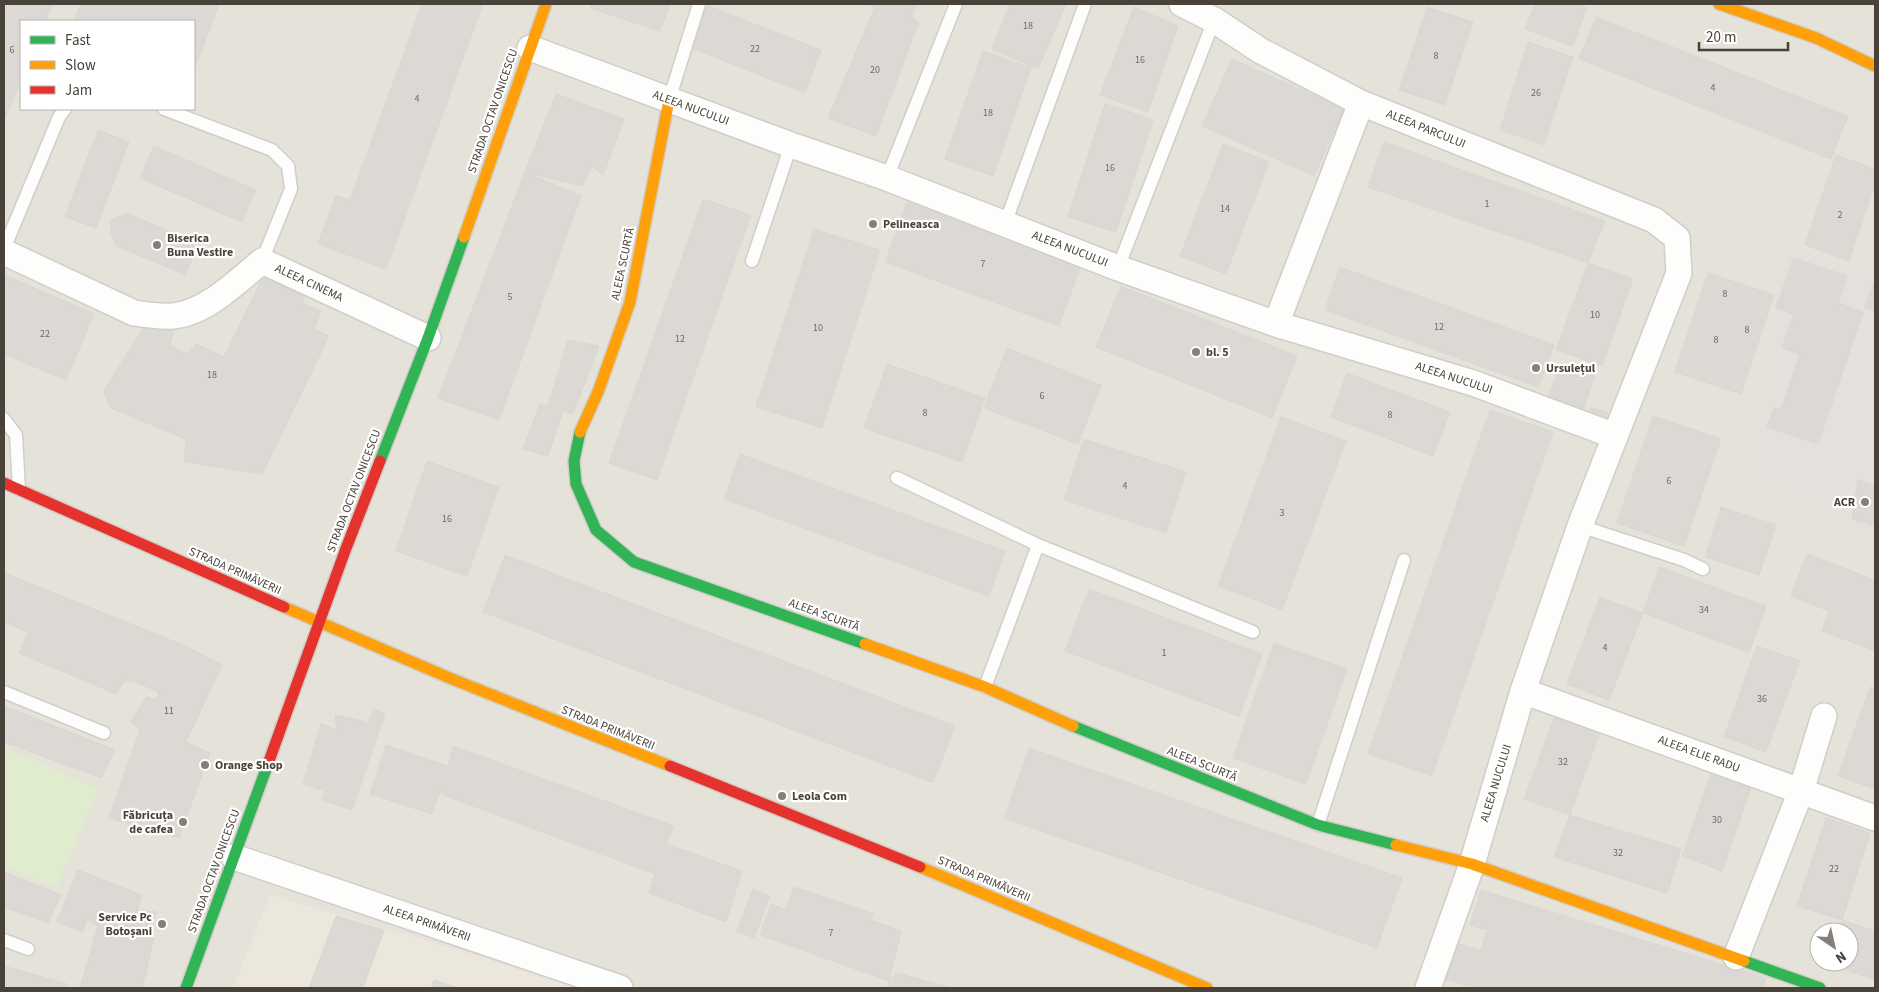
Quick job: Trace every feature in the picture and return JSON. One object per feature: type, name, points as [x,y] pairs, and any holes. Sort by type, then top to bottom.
[{"type":"street","name":"STRADA OCTAV ONICESCU","points":[[186,988],[345,551],[428,338],[546,4]]},
{"type":"street","name":"ALEEA PARCULUI","points":[[1182,4],[1214,20],[1261,51],[1361,103],[1654,220],[1677,238]]},
{"type":"street","points":[[1719,4],[1816,38],[1875,66]]},
{"type":"street","name":"ALEEA NUCULUI","points":[[530,48],[791,145],[888,178],[1118,268],[1276,324],[1473,383],[1615,436]]},
{"type":"street","name":"ALEEA SCURTĂ","points":[[669,100],[630,302],[598,392],[580,430],[574,460],[576,484],[596,530],[634,562],[985,687],[1103,739],[1318,826],[1472,864]]},
{"type":"street","points":[[1276,324],[1361,103]]},
{"type":"street","name":"ALEEA NUCULUI","points":[[1428,988],[1472,864],[1523,691],[1580,526],[1679,273],[1677,238]]},
{"type":"street","name":"ALEEA CINEMA","points":[[4,250],[134,313],[158,316],[175,316],[195,310],[222,296],[262,261],[428,338]]},
{"type":"street","name":"STRADA PRIMĂVERII","points":[[4,483],[319,623],[602,741],[964,884],[1207,988]]},
{"type":"street","name":"ALEEA ELIE RADU","points":[[1523,691],[1875,818]]},
{"type":"street","points":[[1736,957],[1801,791],[1824,716]]},
{"type":"street","name":"ALEEA PRIMĂVERII","points":[[234,857],[620,988]]},
{"type":"street","points":[[1472,864],[1820,988]]},
{"type":"lane","points":[[669,100],[699,4]]},
{"type":"lane","points":[[888,178],[956,4]]},
{"type":"lane","points":[[1005,224],[1085,4]]},
{"type":"lane","points":[[1118,268],[1214,20]]},
{"type":"lane","points":[[4,250],[59,117],[64,110]]},
{"type":"lane","points":[[167,110],[272,150],[288,166],[292,189],[262,261]]},
{"type":"lane","points":[[752,261],[791,145]]},
{"type":"lane","points":[[4,419],[16,435],[18,490]]},
{"type":"lane","points":[[897,478],[1038,545],[1253,632]]},
{"type":"lane","points":[[1580,526],[1684,560],[1703,569]]},
{"type":"lane","points":[[985,687],[1038,545]]},
{"type":"lane","points":[[1318,826],[1404,560]]},
{"type":"lane","points":[[4,692],[104,733]]},
{"type":"lane","points":[[4,940],[28,949]]},
{"type":"shaded area","points":[[4,4],[1875,4],[1875,988],[4,988]]},
{"type":"shaded area","points":[[1792,247],[1824,260],[1861,271],[1875,250],[1875,535],[1868,534],[1753,476],[1770,364],[1779,273]]},
{"type":"shaded area","points":[[270,895],[473,954],[574,988],[233,988]]},
{"type":"green space","points":[[6,748],[99,789],[56,888],[4,867],[4,753]]},
{"type":"building","points":[[4,4],[53,4],[46,20],[20,20],[20,81],[4,121]]},
{"type":"building","points":[[81,4],[219,4],[195,67],[195,20],[74,20]]},
{"type":"building","points":[[422,4],[483,4],[386,269],[318,244],[336,195],[350,200]]},
{"type":"building","points":[[591,4],[670,4],[660,31],[590,8]]},
{"type":"building","points":[[869,4],[916,4],[912,17],[919,22],[876,136],[828,118],[875,7]]},
{"type":"building","points":[[1010,4],[1066,4],[1038,69],[992,49]]},
{"type":"building","points":[[1535,4],[1576,4],[1587,8],[1573,46],[1525,29]]},
{"type":"building","points":[[706,5],[821,50],[805,93],[689,47]]},
{"type":"building","points":[[1134,7],[1178,26],[1148,112],[1100,95]]},
{"type":"building","points":[[1427,7],[1473,22],[1445,105],[1399,90]]},
{"type":"building","points":[[1596,17],[1848,116],[1831,159],[1579,59]]},
{"type":"building","points":[[1528,42],[1573,57],[1544,145],[1500,130]]},
{"type":"building","points":[[983,51],[1031,68],[993,176],[945,159]]},
{"type":"building","points":[[1232,59],[1344,109],[1314,176],[1202,126]]},
{"type":"building","points":[[556,94],[624,119],[603,175],[592,166],[583,186],[525,172]]},
{"type":"building","points":[[1105,104],[1153,120],[1116,232],[1068,217]]},
{"type":"building","points":[[98,130],[129,142],[96,228],[65,217]]},
{"type":"building","points":[[1384,142],[1605,221],[1588,263],[1368,187]]},
{"type":"building","points":[[1223,144],[1269,162],[1226,274],[1180,256]]},
{"type":"building","points":[[154,146],[256,190],[242,222],[140,178]]},
{"type":"building","points":[[1836,155],[1875,169],[1875,184],[1849,261],[1805,245]]},
{"type":"building","points":[[525,172],[581,196],[499,420],[438,398]]},
{"type":"building","points":[[703,199],[751,215],[657,480],[609,463]]},
{"type":"building","points":[[907,202],[1081,265],[1059,326],[885,262]]},
{"type":"building","name":"Biserica Buna Vestire","points":[[127,213],[199,244],[185,275],[117,246],[111,234],[111,220]]},
{"type":"building","points":[[814,229],[880,250],[822,428],[756,407]]},
{"type":"building","points":[[1793,258],[1847,276],[1838,303],[1863,312],[1818,444],[1767,427],[1774,408],[1781,410],[1800,354],[1782,348],[1794,314],[1776,308]]},
{"type":"building","points":[[1588,263],[1633,279],[1602,366],[1556,350]]},
{"type":"building","points":[[1340,267],[1554,345],[1538,387],[1325,310]]},
{"type":"building","points":[[1708,273],[1774,295],[1741,394],[1675,372]]},
{"type":"building","points":[[4,275],[94,314],[66,380],[4,354]]},
{"type":"building","points":[[264,275],[308,291],[302,303],[321,311],[314,329],[329,336],[262,474],[184,462],[186,439],[111,408],[103,392],[147,322],[174,329],[170,345],[187,354],[196,344],[224,357]]},
{"type":"building","points":[[1875,280],[1875,311],[1865,307]]},
{"type":"building","name":"bl. 5","points":[[1121,286],[1297,356],[1272,418],[1096,347]]},
{"type":"building","points":[[568,340],[599,346],[573,414],[563,411],[548,456],[523,449],[540,404],[548,406]]},
{"type":"building","points":[[1007,348],[1101,385],[1078,444],[984,408]]},
{"type":"building","points":[[887,364],[985,398],[962,462],[864,428]]},
{"type":"building","points":[[1561,364],[1595,376],[1583,410],[1548,397]]},
{"type":"building","points":[[1347,373],[1450,412],[1433,456],[1331,417]]},
{"type":"building","points":[[1591,407],[1608,413],[1605,425],[1586,418]]},
{"type":"building","points":[[1490,410],[1553,432],[1432,776],[1368,754]]},
{"type":"building","points":[[1653,416],[1721,439],[1684,546],[1617,523]]},
{"type":"building","points":[[1281,417],[1346,441],[1282,610],[1218,586]]},
{"type":"building","points":[[1084,439],[1186,472],[1166,533],[1064,500]]},
{"type":"building","points":[[740,454],[1005,551],[989,596],[724,499]]},
{"type":"building","points":[[427,461],[499,487],[467,576],[396,551]]},
{"type":"building","name":"ACR","points":[[1858,480],[1875,486],[1875,526],[1852,519]]},
{"type":"building","points":[[1721,507],[1776,525],[1759,575],[1705,557]]},
{"type":"building","points":[[1807,554],[1875,580],[1875,651],[1822,631],[1829,611],[1791,596]]},
{"type":"building","points":[[505,555],[955,726],[933,783],[483,612]]},
{"type":"building","points":[[1659,567],[1766,606],[1749,653],[1643,613]]},
{"type":"building","points":[[4,573],[183,645],[222,665],[186,742],[210,753],[179,838],[109,818],[140,729],[130,722],[147,697],[155,700],[160,693],[141,684],[125,680],[116,694],[19,653],[28,632],[4,622]]},
{"type":"building","points":[[1089,589],[1262,654],[1239,716],[1065,651]]},
{"type":"building","points":[[1600,597],[1643,613],[1609,700],[1567,684]]},
{"type":"building","points":[[1274,643],[1347,669],[1306,784],[1233,758]]},
{"type":"building","points":[[1757,646],[1800,661],[1766,752],[1724,737]]},
{"type":"building","points":[[1870,687],[1875,689],[1875,789],[1838,776]]},
{"type":"building","points":[[4,706],[115,750],[101,778],[4,742]]},
{"type":"building","points":[[374,709],[385,714],[352,810],[322,800],[325,791],[303,784],[321,724],[337,730],[335,715],[368,724]]},
{"type":"building","points":[[1557,710],[1602,726],[1570,815],[1524,799]]},
{"type":"building","points":[[386,745],[448,766],[453,746],[674,826],[666,844],[742,871],[726,922],[649,893],[655,874],[446,796],[440,791],[432,814],[370,794]]},
{"type":"building","points":[[1029,748],[1402,878],[1377,948],[1004,818]]},
{"type":"building","points":[[1712,771],[1752,785],[1722,871],[1682,856]]},
{"type":"building","points":[[1570,815],[1681,849],[1667,893],[1554,857]]},
{"type":"building","points":[[1826,818],[1870,833],[1842,920],[1797,906]]},
{"type":"building","points":[[78,870],[142,895],[137,910],[157,912],[146,934],[154,938],[142,988],[80,988],[98,926],[87,919],[83,932],[57,922]]},
{"type":"building","points":[[4,872],[61,895],[48,923],[4,907]]},
{"type":"building","points":[[794,887],[874,914],[870,920],[901,931],[889,981],[760,935],[771,904],[786,910]]},
{"type":"building","points":[[753,889],[770,896],[754,938],[737,931]]},
{"type":"building","points":[[1481,890],[1766,978],[1763,988],[1474,988],[1443,978],[1454,942],[1481,951],[1487,930],[1470,925]]},
{"type":"building","points":[[336,916],[384,930],[363,988],[309,988]]},
{"type":"building","points":[[1859,926],[1875,931],[1875,980],[1852,972],[1859,972]]},
{"type":"building","points":[[4,966],[67,984],[66,988],[4,988]]},
{"type":"building","points":[[897,973],[952,988],[887,988],[889,981]]},
{"type":"building","points":[[434,980],[458,988],[431,988]]},
{"type":"traffic: fast","points":[[380,461],[428,338],[464,237]]},
{"type":"traffic: fast","points":[[580,432],[574,461],[576,484],[596,530],[634,562],[865,644]]},
{"type":"traffic: fast","points":[[1073,726],[1318,825],[1396,845]]},
{"type":"traffic: fast","points":[[186,988],[269,761]]},
{"type":"traffic: fast","points":[[1744,961],[1820,988]]},
{"type":"traffic: slow","points":[[464,237],[546,4]]},
{"type":"traffic: slow","points":[[1719,4],[1816,38],[1875,66]]},
{"type":"traffic: slow","points":[[580,432],[598,392],[630,302],[669,100]]},
{"type":"traffic: slow","points":[[284,607],[452,679],[670,766]]},
{"type":"traffic: slow","points":[[865,644],[985,687],[1073,726]]},
{"type":"traffic: slow","points":[[1396,845],[1472,864],[1744,961]]},
{"type":"traffic: slow","points":[[920,867],[1207,988]]},
{"type":"traffic: jam","points":[[269,761],[345,551],[380,461]]},
{"type":"traffic: jam","points":[[4,483],[284,607]]},
{"type":"traffic: jam","points":[[670,766],[920,867]]},
{"type":"place","name":"Pelineasca","points":[[873,224]]},
{"type":"place","name":"Biserica Buna Vestire","points":[[157,245]]},
{"type":"place","name":"bl. 5","points":[[1196,352]]},
{"type":"place","name":"Ursulețul","points":[[1536,368]]},
{"type":"place","name":"ACR","points":[[1865,502]]},
{"type":"place","name":"Orange Shop","points":[[205,765]]},
{"type":"place","name":"Leola Com","points":[[782,796]]},
{"type":"place","name":"Făbricuța de cafea","points":[[183,822]]},
{"type":"place","name":"Service Pc Botoșani","points":[[162,924]]}]
